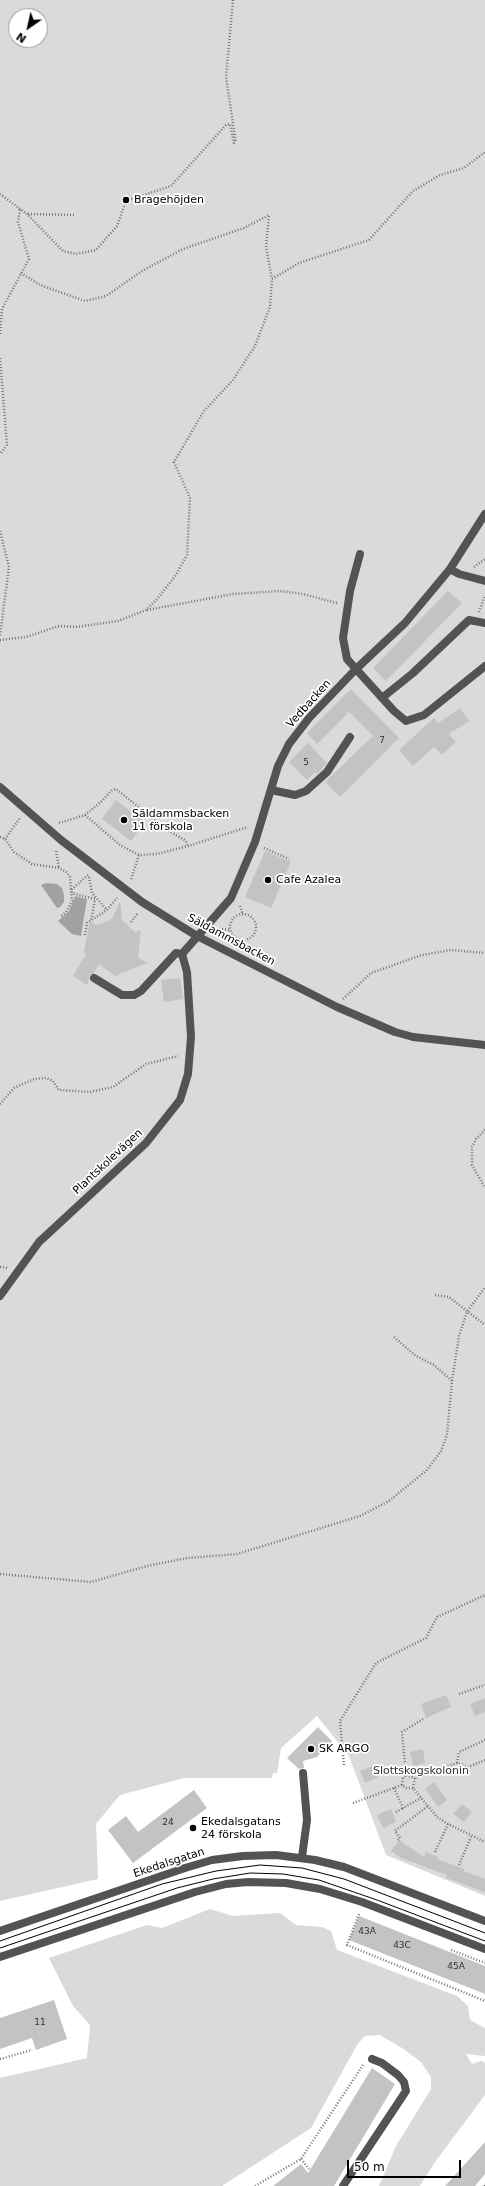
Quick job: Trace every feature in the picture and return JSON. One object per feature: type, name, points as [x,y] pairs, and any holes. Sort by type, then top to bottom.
[{"type":"street","name":"Vedbacken","points":[[197,936],[231,898],[254,844],[278,766],[289,744],[309,718],[356,669],[405,623],[450,569],[485,514]]},
{"type":"street","points":[[360,554],[348,605],[343,638],[347,659],[382,698],[406,721],[424,715],[485,666]]},
{"type":"street","points":[[450,569],[459,574],[485,581]]},
{"type":"street","points":[[382,698],[413,673],[469,620],[476,620],[485,623]]},
{"type":"street","points":[[271,790],[296,795],[306,791],[327,772],[350,737]]},
{"type":"street","name":"Säldammsbacken","points":[[0,787],[51,831],[126,888],[166,918],[197,936],[337,1007],[395,1032],[413,1037],[485,1045]]},
{"type":"street","points":[[94,978],[122,995],[134,995],[141,991],[176,953],[182,954],[197,936]]},
{"type":"street","name":"Plantskolevägen","points":[[0,1296],[39,1242],[146,1143],[180,1100],[188,1074],[191,1038],[187,976],[182,954]]},
{"type":"street","points":[[302,1857],[307,1831],[307,1813],[303,1774]]},
{"type":"street","name":"Ekedalsgatan","points":[[0,1931],[212,1860],[243,1856],[276,1855],[302,1857],[344,1867],[485,1921]]},
{"type":"street","points":[[0,1957],[195,1892],[226,1884],[248,1882],[286,1883],[320,1889],[362,1902],[485,1949]]},
{"type":"street","points":[[343,2186],[406,2091],[404,2082],[398,2075],[382,2063],[372,2059]]},
{"type":"path","points":[[0,194],[27,214],[63,251],[76,254],[96,250],[117,226],[126,201],[171,186],[226,125],[230,124],[234,143],[236,143],[226,77],[233,0]]},
{"type":"path","points":[[272,279],[300,263],[369,240],[413,191],[440,175],[464,168],[485,152]]},
{"type":"path","points":[[0,334],[2,309],[28,259],[18,222],[20,208]]},
{"type":"path","points":[[27,214],[76,215]]},
{"type":"path","points":[[21,273],[40,285],[84,300],[106,296],[142,271],[183,249],[244,228],[269,215],[266,247],[272,279],[270,307],[255,346],[233,380],[204,411],[174,462],[190,498],[187,555],[172,581],[146,610]]},
{"type":"path","points":[[0,358],[7,445],[0,454]]},
{"type":"path","points":[[0,531],[9,567],[6,603],[0,636]]},
{"type":"path","points":[[0,640],[26,637],[59,626],[76,627],[118,621],[146,610],[233,594],[280,591],[348,605]]},
{"type":"path","points":[[476,620],[485,595]]},
{"type":"path","points":[[51,831],[61,821],[85,815],[102,801],[112,790],[116,790],[166,829],[186,841],[188,846]]},
{"type":"path","points":[[5,839],[19,819],[28,812]]},
{"type":"path","points":[[85,815],[120,845],[138,855],[157,854],[188,846],[260,823]]},
{"type":"path","points":[[0,837],[5,839],[14,852],[32,864],[59,868],[66,872],[70,877],[72,893]]},
{"type":"path","points":[[254,844],[290,858]]},
{"type":"path","points":[[85,935],[87,923],[107,910],[126,888],[138,855]]},
{"type":"path","points":[[60,917],[69,906],[72,889],[88,875]]},
{"type":"path","points":[[90,880],[92,893],[95,899],[107,910]]},
{"type":"path","points":[[72,893],[95,899]]},
{"type":"path","points":[[91,921],[95,899]]},
{"type":"path","points":[[243,914],[252,917],[256,922],[256,928],[252,937],[241,940],[233,935],[230,926],[234,918],[243,914]]},
{"type":"path","points":[[337,1007],[339,1002],[371,973],[422,955],[451,950],[485,953]]},
{"type":"path","points":[[0,1104],[14,1088],[34,1079],[46,1078],[53,1081],[60,1090],[90,1092],[114,1087],[146,1064],[165,1059]]},
{"type":"path","points":[[485,1130],[476,1139],[472,1147],[472,1165],[479,1180],[485,1188]]},
{"type":"path","points":[[479,1180],[485,1180]]},
{"type":"path","points":[[0,1574],[91,1582],[147,1566],[187,1558],[237,1554],[360,1516],[388,1501],[409,1486],[427,1470],[441,1451],[447,1435],[452,1381],[459,1336],[467,1312],[485,1287]]},
{"type":"path","points":[[435,1294],[448,1297],[485,1325]]},
{"type":"path","points":[[394,1337],[416,1356],[434,1365],[452,1381]]},
{"type":"path","points":[[344,1765],[340,1721],[376,1663],[426,1638],[437,1617],[485,1595]]},
{"type":"path","points":[[458,1694],[485,1685]]},
{"type":"path","points":[[402,1785],[403,1778],[406,1775],[402,1732],[423,1719]]},
{"type":"path","points":[[457,1762],[459,1752],[485,1740]]},
{"type":"path","points":[[406,1775],[415,1778],[457,1762],[468,1767],[485,1760]]},
{"type":"path","points":[[415,1778],[413,1788],[428,1806],[448,1824],[470,1837],[485,1842]]},
{"type":"path","points":[[402,1785],[406,1788],[413,1788]]},
{"type":"path","points":[[352,1803],[402,1785]]},
{"type":"path","points":[[394,1788],[403,1808]]},
{"type":"path","points":[[396,1812],[421,1798]]},
{"type":"path","points":[[398,1840],[400,1838],[395,1830],[428,1806]]},
{"type":"path","points":[[435,1852],[448,1824]]},
{"type":"path","points":[[459,1865],[470,1837]]},
{"type":"path","points":[[352,1912],[366,1917]]},
{"type":"path","points":[[359,1914],[347,1945],[485,2001]]},
{"type":"path","points":[[448,1949],[485,1963]]},
{"type":"path","points":[[0,2059],[32,2050]]},
{"type":"path","points":[[255,2186],[301,2159],[363,2065],[372,2059]]},
{"type":"path","points":[[301,2159],[309,2169]]},
{"type":"green space","name":"Slottskogskolonin","points":[[0,0],[485,0],[485,1896],[386,1855],[349,1756],[317,1716],[281,1748],[277,1773],[273,1773],[272,1778],[184,1778],[120,1795],[96,1824],[98,1879],[0,1901]]},
{"type":"green space","points":[[210,1909],[233,1916],[280,1913],[296,1925],[322,1927],[331,1931],[337,1950],[457,1996],[468,2006],[470,2020],[485,2028],[485,2056],[466,2054],[472,2064],[481,2061],[485,2063],[485,2095],[435,2162],[420,2186],[379,2186],[396,2146],[431,2089],[431,2077],[421,2062],[402,2048],[380,2035],[365,2036],[357,2045],[311,2128],[222,2186],[0,2186],[0,2078],[87,2058],[90,2025],[73,2006],[49,1958],[147,1925],[162,1928]]},
{"type":"shaded area","points":[[46,883],[57,884],[62,888],[64,902],[60,907],[57,908],[41,885]]},
{"type":"shaded area","points":[[75,896],[87,899],[81,936],[72,934],[58,921],[69,911]]},
{"type":"building","points":[[448,591],[462,603],[386,681],[373,668]]},
{"type":"building","points":[[351,689],[399,738],[340,797],[325,782],[373,736],[349,712],[317,744],[307,733]]},
{"type":"building","points":[[460,708],[469,721],[449,734],[456,742],[442,755],[434,747],[413,766],[399,750],[434,718],[438,723]]},
{"type":"building","points":[[308,743],[327,763],[317,774],[315,772],[307,780],[289,762]]},
{"type":"building","name":"Säldammsbacken 11 förskola","points":[[116,800],[145,822],[131,841],[102,819]]},
{"type":"building","name":"Cafe Azalea","points":[[265,851],[291,862],[271,908],[245,897]]},
{"type":"building","points":[[120,901],[122,920],[135,932],[141,930],[138,957],[147,963],[115,976],[99,964],[94,973],[90,975],[87,985],[73,976],[86,954],[84,952],[90,921],[97,925],[112,919]]},
{"type":"building","points":[[180,978],[183,999],[164,1002],[161,980]]},
{"type":"building","points":[[446,1695],[451,1707],[426,1718],[421,1704]]},
{"type":"building","points":[[485,1698],[485,1712],[475,1716],[470,1704]]},
{"type":"building","name":"SK ARGO","points":[[318,1727],[332,1741],[317,1757],[303,1761],[304,1768],[299,1769],[287,1758]]},
{"type":"building","points":[[423,1749],[425,1763],[413,1766],[410,1752]]},
{"type":"building","points":[[373,1766],[378,1777],[365,1783],[360,1771]]},
{"type":"building","points":[[434,1782],[447,1800],[438,1807],[425,1789]]},
{"type":"building","points":[[194,1790],[207,1808],[133,1863],[108,1830],[126,1816],[138,1832]]},
{"type":"building","points":[[462,1804],[472,1812],[464,1822],[453,1814]]},
{"type":"building","points":[[391,1809],[396,1822],[383,1828],[377,1815]]},
{"type":"building","points":[[399,1840],[424,1857],[426,1852],[438,1857],[437,1859],[485,1879],[485,1892],[446,1878],[447,1875],[401,1858],[391,1851]]},
{"type":"building","points":[[359,1916],[485,1966],[485,1994],[349,1940]]},
{"type":"building","points":[[54,2000],[67,2039],[36,2050],[32,2038],[0,2049],[0,2018]]},
{"type":"building","points":[[372,2068],[395,2084],[334,2186],[273,2186],[301,2164],[308,2173]]},
{"type":"building","points":[[485,2142],[485,2174],[475,2186],[445,2186]]},
{"type":"tram line","points":[[0,1941],[162,1884],[216,1871],[260,1865],[302,1868],[344,1879],[485,1933]]},
{"type":"tram line","points":[[0,1948],[177,1888],[213,1879],[250,1873],[283,1874],[319,1880],[377,1900],[485,1941]]},
{"type":"place","name":"Bragehöjden","points":[[126,200]]},
{"type":"place","name":"Säldammsbacken 11 förskola","points":[[124,820]]},
{"type":"place","name":"Cafe Azalea","points":[[268,880]]},
{"type":"place","name":"SK ARGO","points":[[311,1749]]},
{"type":"place","name":"Ekedalsgatans 24 förskola","points":[[193,1828]]}]
